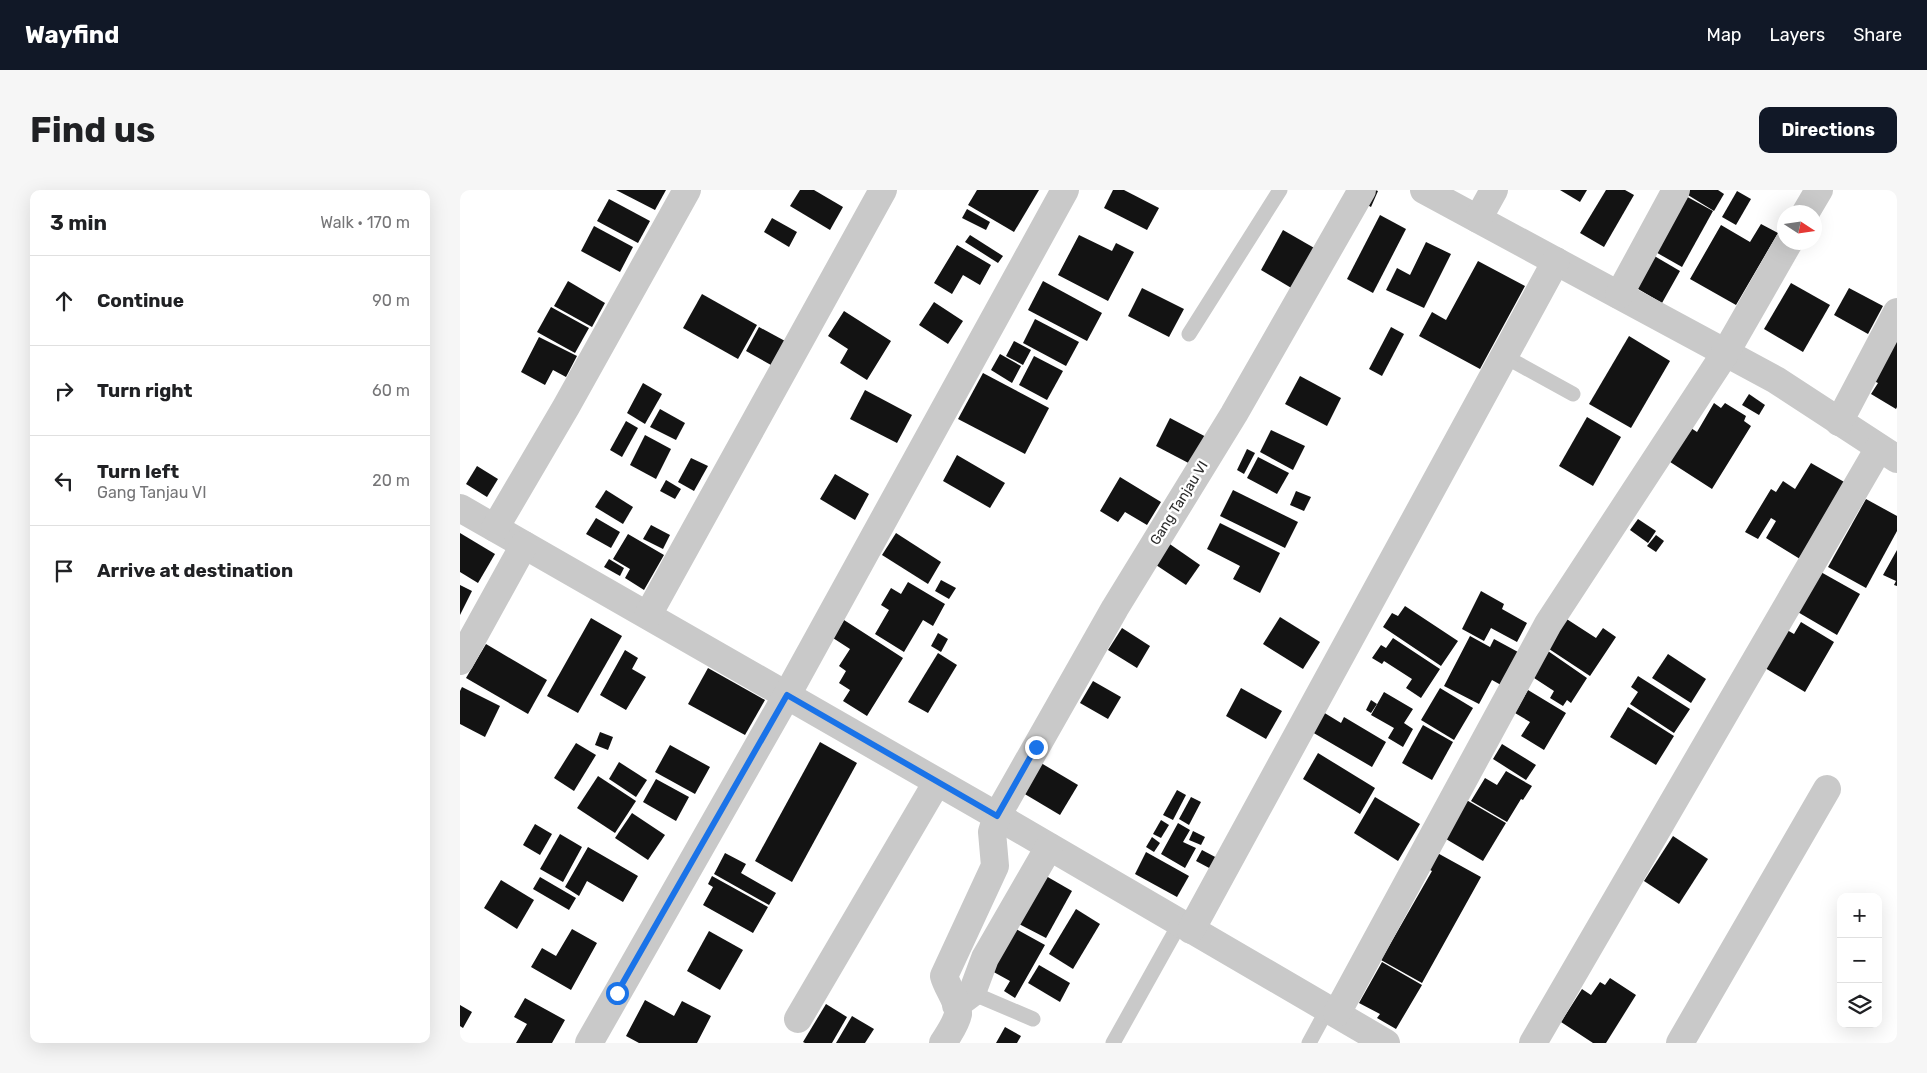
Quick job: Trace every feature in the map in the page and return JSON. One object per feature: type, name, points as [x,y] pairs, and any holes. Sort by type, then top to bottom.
[{"type":"street","points":[[495,528],[566,407],[687,190]]},
{"type":"street","points":[[648,615],[884,190]]},
{"type":"street","points":[[589,1043],[787,695],[1065,190]]},
{"type":"street","name":"Gang Tanjau VI","points":[[964,999],[946,985],[944,976],[995,866],[992,832],[997,816],[1114,608],[1234,414],[1362,190]]},
{"type":"street","points":[[1424,190],[1776,380],[1888,453],[1533,1043]]},
{"type":"street","points":[[1478,219],[1494,190]]},
{"type":"street","points":[[1619,295],[1676,190]]},
{"type":"street","points":[[1810,205],[1819,190]]},
{"type":"street","points":[[1332,1011],[1548,624],[1726,352],[1783,250]]},
{"type":"street","points":[[1186,927],[1556,261]]},
{"type":"street","points":[[1839,422],[1897,312]]},
{"type":"street","points":[[460,508],[997,816],[1386,1043]]},
{"type":"street","points":[[460,661],[524,545]]},
{"type":"street","points":[[798,1019],[937,782]]},
{"type":"street","points":[[1680,1043],[1826,789]]},
{"type":"street","points":[[943,1043],[985,958],[1049,847]]},
{"type":"lane","points":[[1189,334],[1280,190]]},
{"type":"lane","points":[[1504,356],[1574,394]]},
{"type":"lane","points":[[1113,1043],[1186,927]]},
{"type":"lane","points":[[964,999],[1033,1019]]},
{"type":"lane","points":[[1310,1043],[1332,1011]]},
{"type":"building","points":[[616,190],[666,190],[655,210]]},
{"type":"building","points":[[800,190],[814,190],[843,207],[830,230],[790,206]]},
{"type":"building","points":[[977,190],[1039,190],[1014,232],[968,205]]},
{"type":"building","points":[[1113,190],[1124,190],[1159,208],[1147,230],[1104,208]]},
{"type":"building","points":[[1375,190],[1378,191],[1371,207],[1362,202]]},
{"type":"building","points":[[1560,190],[1587,190],[1580,202]]},
{"type":"building","points":[[1606,190],[1625,190],[1634,195],[1604,247],[1580,233]]},
{"type":"building","points":[[1684,190],[1718,190],[1724,194],[1714,211],[1683,192]]},
{"type":"building","points":[[1737,191],[1751,199],[1736,225],[1722,217]]},
{"type":"building","points":[[1682,194],[1713,211],[1682,267],[1652,250]]},
{"type":"building","points":[[609,199],[650,221],[638,243],[597,221]]},
{"type":"building","points":[[967,209],[990,222],[986,230],[962,218]]},
{"type":"building","points":[[1380,215],[1406,229],[1373,293],[1347,279]]},
{"type":"building","points":[[772,218],[797,232],[789,247],[764,232]]},
{"type":"building","points":[[1761,224],[1777,232],[1736,305],[1690,279],[1721,225],[1750,242]]},
{"type":"building","points":[[594,226],[633,247],[620,272],[581,251]]},
{"type":"building","points":[[1283,230],[1316,249],[1293,289],[1261,270]]},
{"type":"building","points":[[970,235],[1003,256],[998,263],[965,242]]},
{"type":"building","points":[[1079,235],[1112,251],[1116,243],[1134,252],[1108,301],[1058,275]]},
{"type":"building","points":[[1426,242],[1451,254],[1424,308],[1386,290],[1397,268],[1410,275]]},
{"type":"building","points":[[957,245],[991,265],[980,285],[963,275],[952,294],[934,283]]},
{"type":"building","points":[[1651,254],[1680,271],[1662,303],[1633,286]]},
{"type":"building","points":[[1478,261],[1525,286],[1480,369],[1419,336],[1432,312],[1446,320]]},
{"type":"building","points":[[568,281],[605,303],[592,327],[554,306]]},
{"type":"building","points":[[1043,281],[1102,313],[1087,341],[1028,310]]},
{"type":"building","points":[[1791,283],[1830,305],[1803,352],[1764,329]]},
{"type":"building","points":[[1142,288],[1184,309],[1169,337],[1128,316]]},
{"type":"building","points":[[1849,288],[1883,306],[1868,334],[1834,315]]},
{"type":"building","points":[[702,294],[757,325],[738,359],[683,328]]},
{"type":"building","points":[[934,302],[963,321],[948,344],[919,325]]},
{"type":"building","points":[[551,307],[589,328],[575,353],[537,332]]},
{"type":"building","points":[[844,311],[891,341],[867,380],[840,363],[848,349],[828,336]]},
{"type":"building","points":[[1035,319],[1079,342],[1066,366],[1023,343]]},
{"type":"building","points":[[759,327],[785,341],[771,365],[746,351]]},
{"type":"building","points":[[1391,327],[1404,334],[1382,376],[1369,369]]},
{"type":"building","points":[[1897,329],[1896,409],[1871,394],[1878,383],[1868,378]]},
{"type":"building","points":[[1629,336],[1670,361],[1631,428],[1589,404]]},
{"type":"building","points":[[539,337],[577,356],[566,377],[553,370],[545,385],[521,372]]},
{"type":"building","points":[[1014,341],[1031,350],[1023,365],[1006,356]]},
{"type":"building","points":[[1000,354],[1021,366],[1012,383],[991,370]]},
{"type":"building","points":[[1034,356],[1063,371],[1047,400],[1019,385]]},
{"type":"building","points":[[983,373],[1049,408],[1025,454],[958,419]]},
{"type":"building","points":[[1300,376],[1341,398],[1327,426],[1285,404]]},
{"type":"building","points":[[643,383],[662,394],[645,424],[627,413]]},
{"type":"building","points":[[865,390],[912,415],[897,443],[850,419]]},
{"type":"building","points":[[1749,394],[1765,405],[1759,415],[1742,405]]},
{"type":"building","points":[[1714,403],[1721,408],[1725,403],[1746,416],[1744,421],[1751,426],[1712,489],[1667,460],[1688,426],[1697,432]]},
{"type":"building","points":[[660,409],[685,423],[676,440],[650,427]]},
{"type":"building","points":[[1587,417],[1621,437],[1593,486],[1559,466]]},
{"type":"building","points":[[1170,418],[1212,440],[1198,468],[1156,446]]},
{"type":"building","points":[[626,421],[638,428],[622,457],[610,450]]},
{"type":"building","points":[[1271,430],[1305,446],[1293,470],[1260,452]]},
{"type":"building","points":[[645,435],[671,449],[656,479],[630,465]]},
{"type":"building","points":[[1247,449],[1255,453],[1244,474],[1237,470]]},
{"type":"building","points":[[957,455],[1005,483],[990,508],[943,481]]},
{"type":"building","points":[[1258,457],[1289,473],[1277,494],[1247,478]]},
{"type":"building","points":[[691,458],[708,466],[694,491],[678,482]]},
{"type":"building","points":[[1811,463],[1846,483],[1800,559],[1766,538],[1776,521],[1771,518],[1758,539],[1745,532],[1771,489],[1776,492],[1783,481],[1795,489]]},
{"type":"building","points":[[477,466],[498,479],[487,497],[466,484]]},
{"type":"building","points":[[835,474],[869,494],[855,520],[820,499]]},
{"type":"building","points":[[1120,477],[1161,502],[1147,525],[1125,512],[1118,522],[1100,511]]},
{"type":"building","points":[[666,480],[681,489],[675,499],[660,491]]},
{"type":"building","points":[[606,490],[633,507],[623,524],[595,507]]},
{"type":"building","points":[[1233,490],[1298,522],[1285,548],[1220,516]]},
{"type":"building","points":[[1296,491],[1311,497],[1304,511],[1290,505]]},
{"type":"building","points":[[1866,499],[1897,516],[1897,531],[1866,588],[1828,567]]},
{"type":"building","points":[[596,518],[620,532],[611,548],[586,534]]},
{"type":"building","points":[[1638,519],[1656,531],[1648,543],[1630,530]]},
{"type":"building","points":[[1220,523],[1280,553],[1260,593],[1233,579],[1240,566],[1207,549]]},
{"type":"building","points":[[651,525],[670,535],[663,549],[643,539]]},
{"type":"building","points":[[460,533],[495,554],[478,583],[460,572]]},
{"type":"building","points":[[896,533],[941,562],[928,584],[882,555]]},
{"type":"building","points":[[628,534],[664,555],[644,590],[625,578],[630,569],[613,559]]},
{"type":"building","points":[[1656,535],[1664,541],[1656,552],[1647,546]]},
{"type":"building","points":[[1164,540],[1200,565],[1186,585],[1150,561]]},
{"type":"building","points":[[1897,550],[1897,586],[1894,585],[1896,581],[1883,575]]},
{"type":"building","points":[[609,559],[624,568],[620,576],[604,567]]},
{"type":"building","points":[[1819,571],[1860,594],[1837,635],[1796,611]]},
{"type":"building","points":[[941,580],[956,588],[949,599],[935,591]]},
{"type":"building","points":[[908,582],[945,604],[933,626],[923,620],[904,652],[875,634],[889,610],[881,605],[891,588],[901,594]]},
{"type":"building","points":[[460,585],[472,591],[460,615]]},
{"type":"building","points":[[1481,591],[1504,604],[1502,609],[1527,623],[1517,642],[1491,628],[1484,641],[1462,629]]},
{"type":"building","points":[[1405,606],[1458,641],[1441,666],[1383,627],[1392,613],[1398,616]]},
{"type":"building","points":[[1562,616],[1596,638],[1603,628],[1616,637],[1590,676],[1543,645]]},
{"type":"building","points":[[1280,617],[1320,642],[1303,669],[1263,644]]},
{"type":"building","points":[[591,618],[622,636],[578,713],[547,696]]},
{"type":"building","points":[[844,620],[903,658],[867,716],[843,701],[850,690],[839,683],[846,671],[839,666],[850,649],[833,638]]},
{"type":"building","points":[[1801,622],[1834,642],[1805,692],[1765,668],[1787,630],[1794,634]]},
{"type":"building","points":[[1122,628],[1150,646],[1137,668],[1108,650]]},
{"type":"building","points":[[938,633],[948,639],[941,652],[931,646]]},
{"type":"building","points":[[1470,636],[1490,647],[1494,639],[1518,652],[1501,685],[1492,680],[1479,704],[1444,686]]},
{"type":"building","points":[[1393,638],[1440,669],[1421,698],[1406,688],[1412,679],[1384,661],[1382,664],[1372,658],[1381,645],[1386,648]]},
{"type":"building","points":[[486,644],[547,680],[528,714],[466,678]]},
{"type":"building","points":[[625,650],[638,658],[632,669],[646,677],[626,710],[600,695]]},
{"type":"building","points":[[1548,651],[1587,678],[1571,703],[1567,700],[1563,706],[1550,698],[1554,691],[1531,676]]},
{"type":"building","points":[[938,653],[957,665],[928,713],[908,702]]},
{"type":"building","points":[[1668,654],[1706,679],[1691,703],[1652,678]]},
{"type":"building","points":[[708,668],[765,700],[745,735],[688,704]]},
{"type":"building","points":[[1638,676],[1690,709],[1674,733],[1630,704],[1638,692],[1631,687]]},
{"type":"building","points":[[1093,681],[1121,697],[1108,719],[1080,703]]},
{"type":"building","points":[[462,687],[500,706],[485,737],[460,724],[460,691]]},
{"type":"building","points":[[1241,688],[1282,711],[1266,739],[1226,716]]},
{"type":"building","points":[[1440,688],[1473,708],[1454,740],[1421,720]]},
{"type":"building","points":[[1528,690],[1566,713],[1544,750],[1521,736],[1530,722],[1515,713]]},
{"type":"building","points":[[1384,692],[1413,709],[1404,723],[1413,729],[1403,747],[1388,738],[1394,728],[1371,715]]},
{"type":"building","points":[[1371,700],[1377,704],[1371,713],[1366,710]]},
{"type":"building","points":[[1628,707],[1674,736],[1656,765],[1610,737]]},
{"type":"building","points":[[1323,712],[1341,723],[1344,717],[1386,742],[1372,767],[1312,732]]},
{"type":"building","points":[[1423,725],[1453,742],[1432,780],[1402,763]]},
{"type":"building","points":[[600,732],[613,737],[608,750],[595,745]]},
{"type":"building","points":[[820,742],[857,763],[792,882],[755,861]]},
{"type":"building","points":[[576,743],[596,755],[574,791],[554,778]]},
{"type":"building","points":[[1502,744],[1536,765],[1526,780],[1493,759]]},
{"type":"building","points":[[670,745],[710,767],[695,794],[655,772]]},
{"type":"building","points":[[1318,753],[1375,788],[1360,814],[1303,779]]},
{"type":"building","points":[[1036,760],[1078,785],[1060,815],[1018,790]]},
{"type":"building","points":[[619,762],[647,780],[636,797],[609,779]]},
{"type":"building","points":[[1506,771],[1532,786],[1523,800],[1521,799],[1507,822],[1471,801],[1485,778],[1497,785]]},
{"type":"building","points":[[598,776],[636,801],[615,833],[577,808]]},
{"type":"building","points":[[656,779],[689,797],[676,821],[643,802]]},
{"type":"building","points":[[1177,790],[1186,795],[1173,820],[1163,815]]},
{"type":"building","points":[[1191,797],[1201,802],[1189,825],[1179,819]]},
{"type":"building","points":[[1375,797],[1420,824],[1398,861],[1354,833]]},
{"type":"building","points":[[1463,798],[1506,823],[1483,861],[1441,836]]},
{"type":"building","points":[[632,813],[665,835],[648,860],[615,838]]},
{"type":"building","points":[[1161,820],[1169,825],[1161,838],[1153,834]]},
{"type":"building","points":[[1178,823],[1190,830],[1183,842],[1196,848],[1185,868],[1161,854]]},
{"type":"building","points":[[535,824],[552,834],[540,855],[523,845]]},
{"type":"building","points":[[1193,831],[1205,837],[1201,845],[1189,840]]},
{"type":"building","points":[[560,834],[582,847],[563,882],[540,869]]},
{"type":"building","points":[[1673,836],[1708,859],[1679,904],[1644,881]]},
{"type":"building","points":[[1152,837],[1160,843],[1154,852],[1146,847]]},
{"type":"building","points":[[588,847],[638,876],[623,902],[587,881],[579,896],[565,887]]},
{"type":"building","points":[[1202,850],[1219,859],[1213,870],[1196,861]]},
{"type":"building","points":[[1432,850],[1481,877],[1422,983],[1381,960],[1432,871],[1422,866]]},
{"type":"building","points":[[1146,852],[1189,876],[1177,897],[1135,874]]},
{"type":"building","points":[[725,853],[746,864],[741,873],[776,893],[769,905],[714,874]]},
{"type":"building","points":[[712,876],[768,907],[753,933],[703,905],[713,887],[708,884]]},
{"type":"building","points":[[1046,876],[1072,891],[1046,938],[1019,924]]},
{"type":"building","points":[[540,877],[576,898],[569,910],[533,889]]},
{"type":"building","points":[[501,880],[534,900],[517,929],[484,908]]},
{"type":"building","points":[[1076,909],[1100,924],[1073,969],[1049,954]]},
{"type":"building","points":[[1014,928],[1045,945],[1015,998],[1004,991],[1010,981],[990,970]]},
{"type":"building","points":[[572,929],[597,943],[571,990],[531,967],[542,948],[556,956]]},
{"type":"building","points":[[709,931],[743,950],[720,990],[687,971]]},
{"type":"building","points":[[1382,962],[1422,985],[1396,1029],[1377,1018],[1380,1014],[1359,1003]]},
{"type":"building","points":[[1039,965],[1070,983],[1060,1002],[1028,983]]},
{"type":"building","points":[[1610,978],[1636,995],[1606,1043],[1593,1043],[1561,1022],[1582,989],[1591,995],[1600,982],[1605,985]]},
{"type":"building","points":[[525,998],[565,1020],[552,1043],[516,1043],[527,1024],[514,1017]]},
{"type":"building","points":[[645,1000],[674,1016],[682,1001],[711,1016],[697,1043],[639,1043],[626,1036]]},
{"type":"building","points":[[826,1004],[847,1017],[832,1043],[803,1042]]},
{"type":"building","points":[[460,1005],[472,1012],[463,1028],[460,1026]]},
{"type":"building","points":[[852,1016],[874,1029],[865,1043],[836,1043]]},
{"type":"building","points":[[1005,1027],[1021,1036],[1017,1043],[996,1043]]},
{"type":"route","points":[[617,993],[787,695],[997,816],[1036,747]]}]
